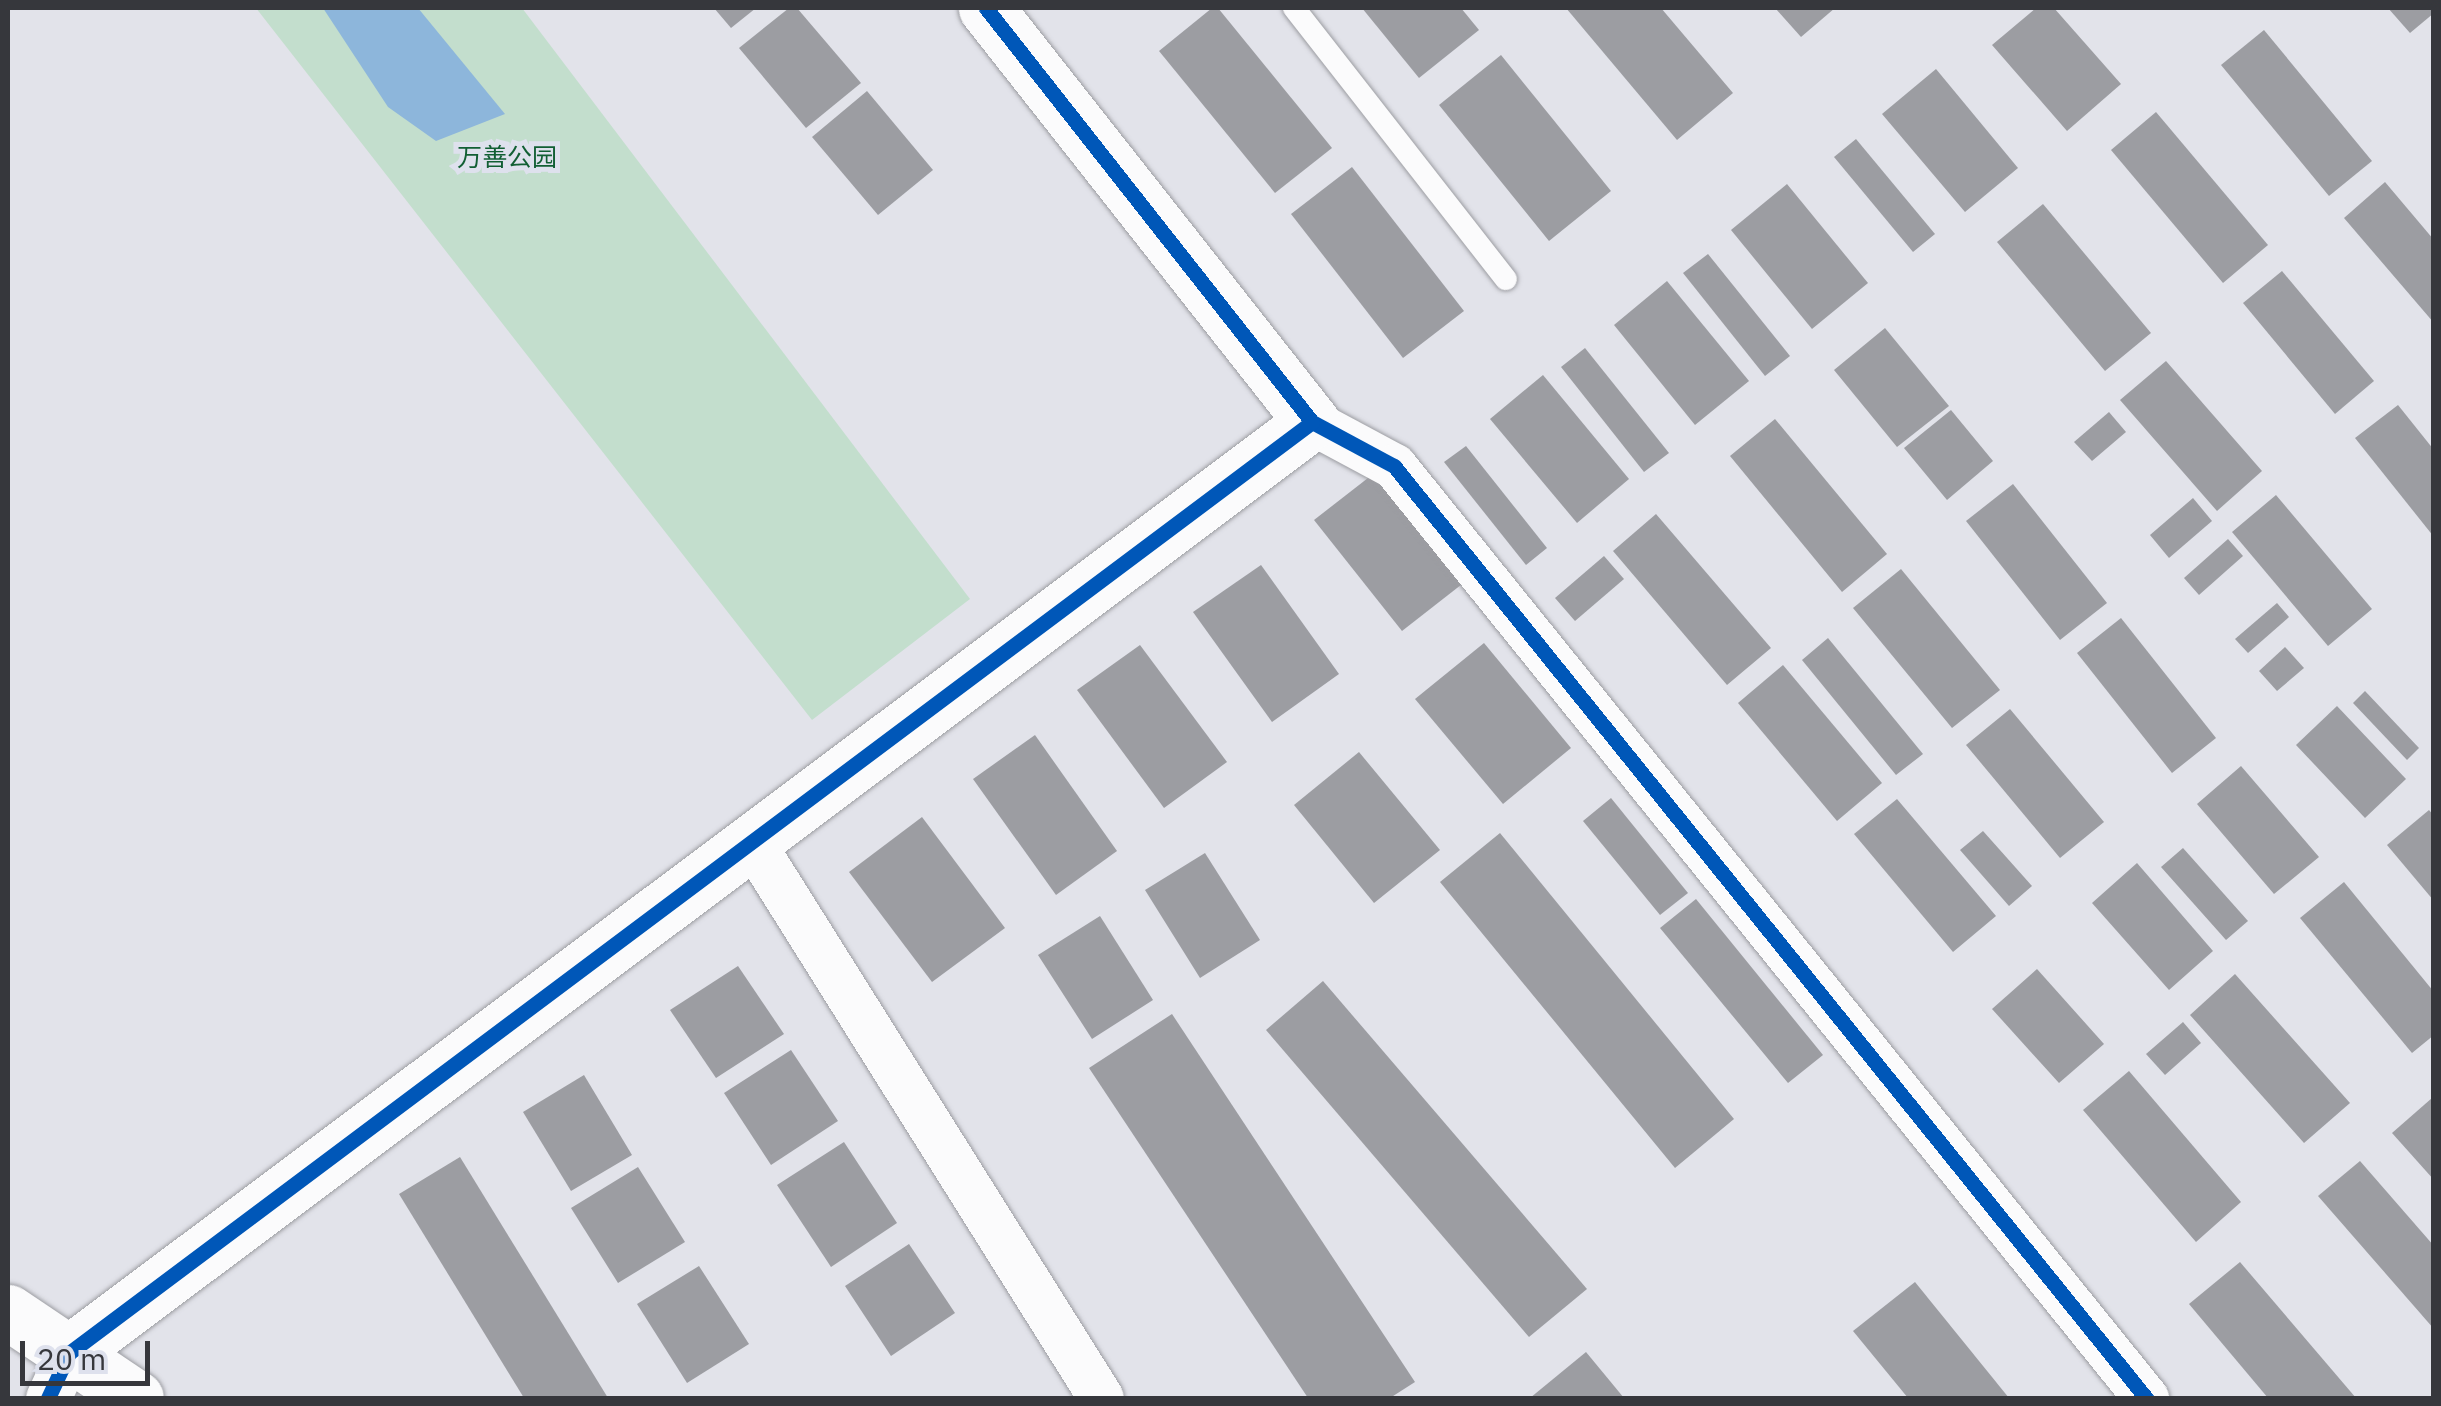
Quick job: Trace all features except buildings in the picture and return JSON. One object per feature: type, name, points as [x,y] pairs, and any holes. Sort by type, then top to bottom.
[{"type":"street","points":[[986,8],[1312,422],[1394,466],[2146,1398]]},
{"type":"street","points":[[58,1376],[752,842],[1312,422]]},
{"type":"street","points":[[752,842],[1101,1398]]},
{"type":"street","points":[[8,1312],[58,1376],[136,1398]]},
{"type":"lane","points":[[1294,8],[1506,279]]},
{"type":"green space","name":"万善公园","points":[[256,8],[522,8],[970,599],[812,720]]},
{"type":"water","points":[[323,8],[418,8],[505,114],[436,141],[388,107]]},
{"type":"cycle path","points":[[986,8],[1312,422],[1394,466],[2146,1398]]},
{"type":"cycle path","points":[[48,1398],[69,1353],[1312,422]]}]
